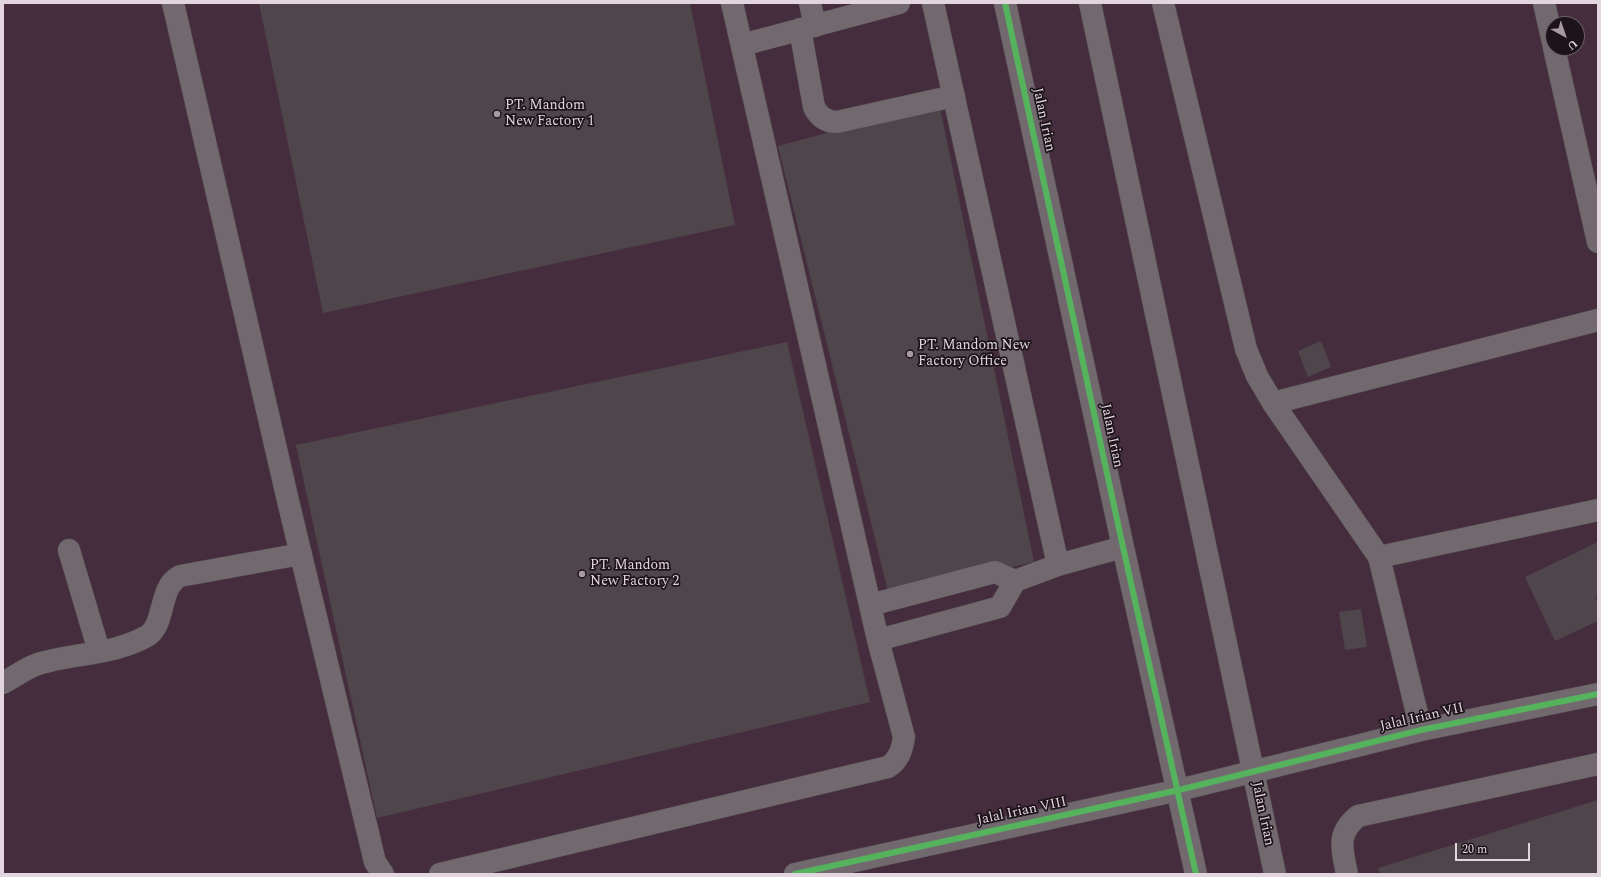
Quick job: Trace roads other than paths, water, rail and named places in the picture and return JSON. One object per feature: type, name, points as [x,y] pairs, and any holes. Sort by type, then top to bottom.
[{"type":"street","points":[[173,3],[301,554],[375,862],[383,874]]},
{"type":"street","points":[[440,874],[888,767],[894,764],[901,753],[904,737],[878,640],[732,3]]},
{"type":"street","points":[[810,3],[808,27],[814,108],[819,114],[830,122],[837,122],[954,96]]},
{"type":"street","points":[[742,45],[808,27],[874,6],[899,3]]},
{"type":"street","points":[[933,3],[1058,565]]},
{"type":"street","name":"Jalan Irian","points":[[1005,3],[1123,547],[1179,790],[1196,874]]},
{"type":"street","name":"Jalan Irian","points":[[1090,3],[1275,874]]},
{"type":"street","points":[[1163,3],[1246,349],[1257,376],[1273,403],[1378,557],[1421,730]]},
{"type":"street","points":[[1544,3],[1547,16]]},
{"type":"street","points":[[1556,56],[1598,242]]},
{"type":"street","points":[[1273,403],[1598,320]]},
{"type":"street","points":[[1378,557],[1598,510]]},
{"type":"street","points":[[878,640],[1000,607],[1016,581],[1058,565],[1123,547]]},
{"type":"street","points":[[69,550],[99,652]]},
{"type":"street","points":[[3,683],[37,664],[99,652],[136,641],[151,633],[168,588],[173,580],[180,576],[301,554]]},
{"type":"street","points":[[870,605],[995,572],[1016,581]]},
{"type":"street","name":"Jalal Irian VII","points":[[1253,771],[1421,730],[1598,694]]},
{"type":"street","points":[[1347,874],[1341,847],[1342,838],[1345,830],[1358,816],[1598,764]]},
{"type":"street","name":"Jalal Irian VIII","points":[[795,874],[1179,790],[1253,771]]},
{"type":"place","name":"PT. Mandom New Factory 1","points":[[497,114]]},
{"type":"place","name":"PT. Mandom New Factory Office","points":[[910,354]]},
{"type":"place","name":"PT. Mandom New Factory 2","points":[[582,574]]}]
